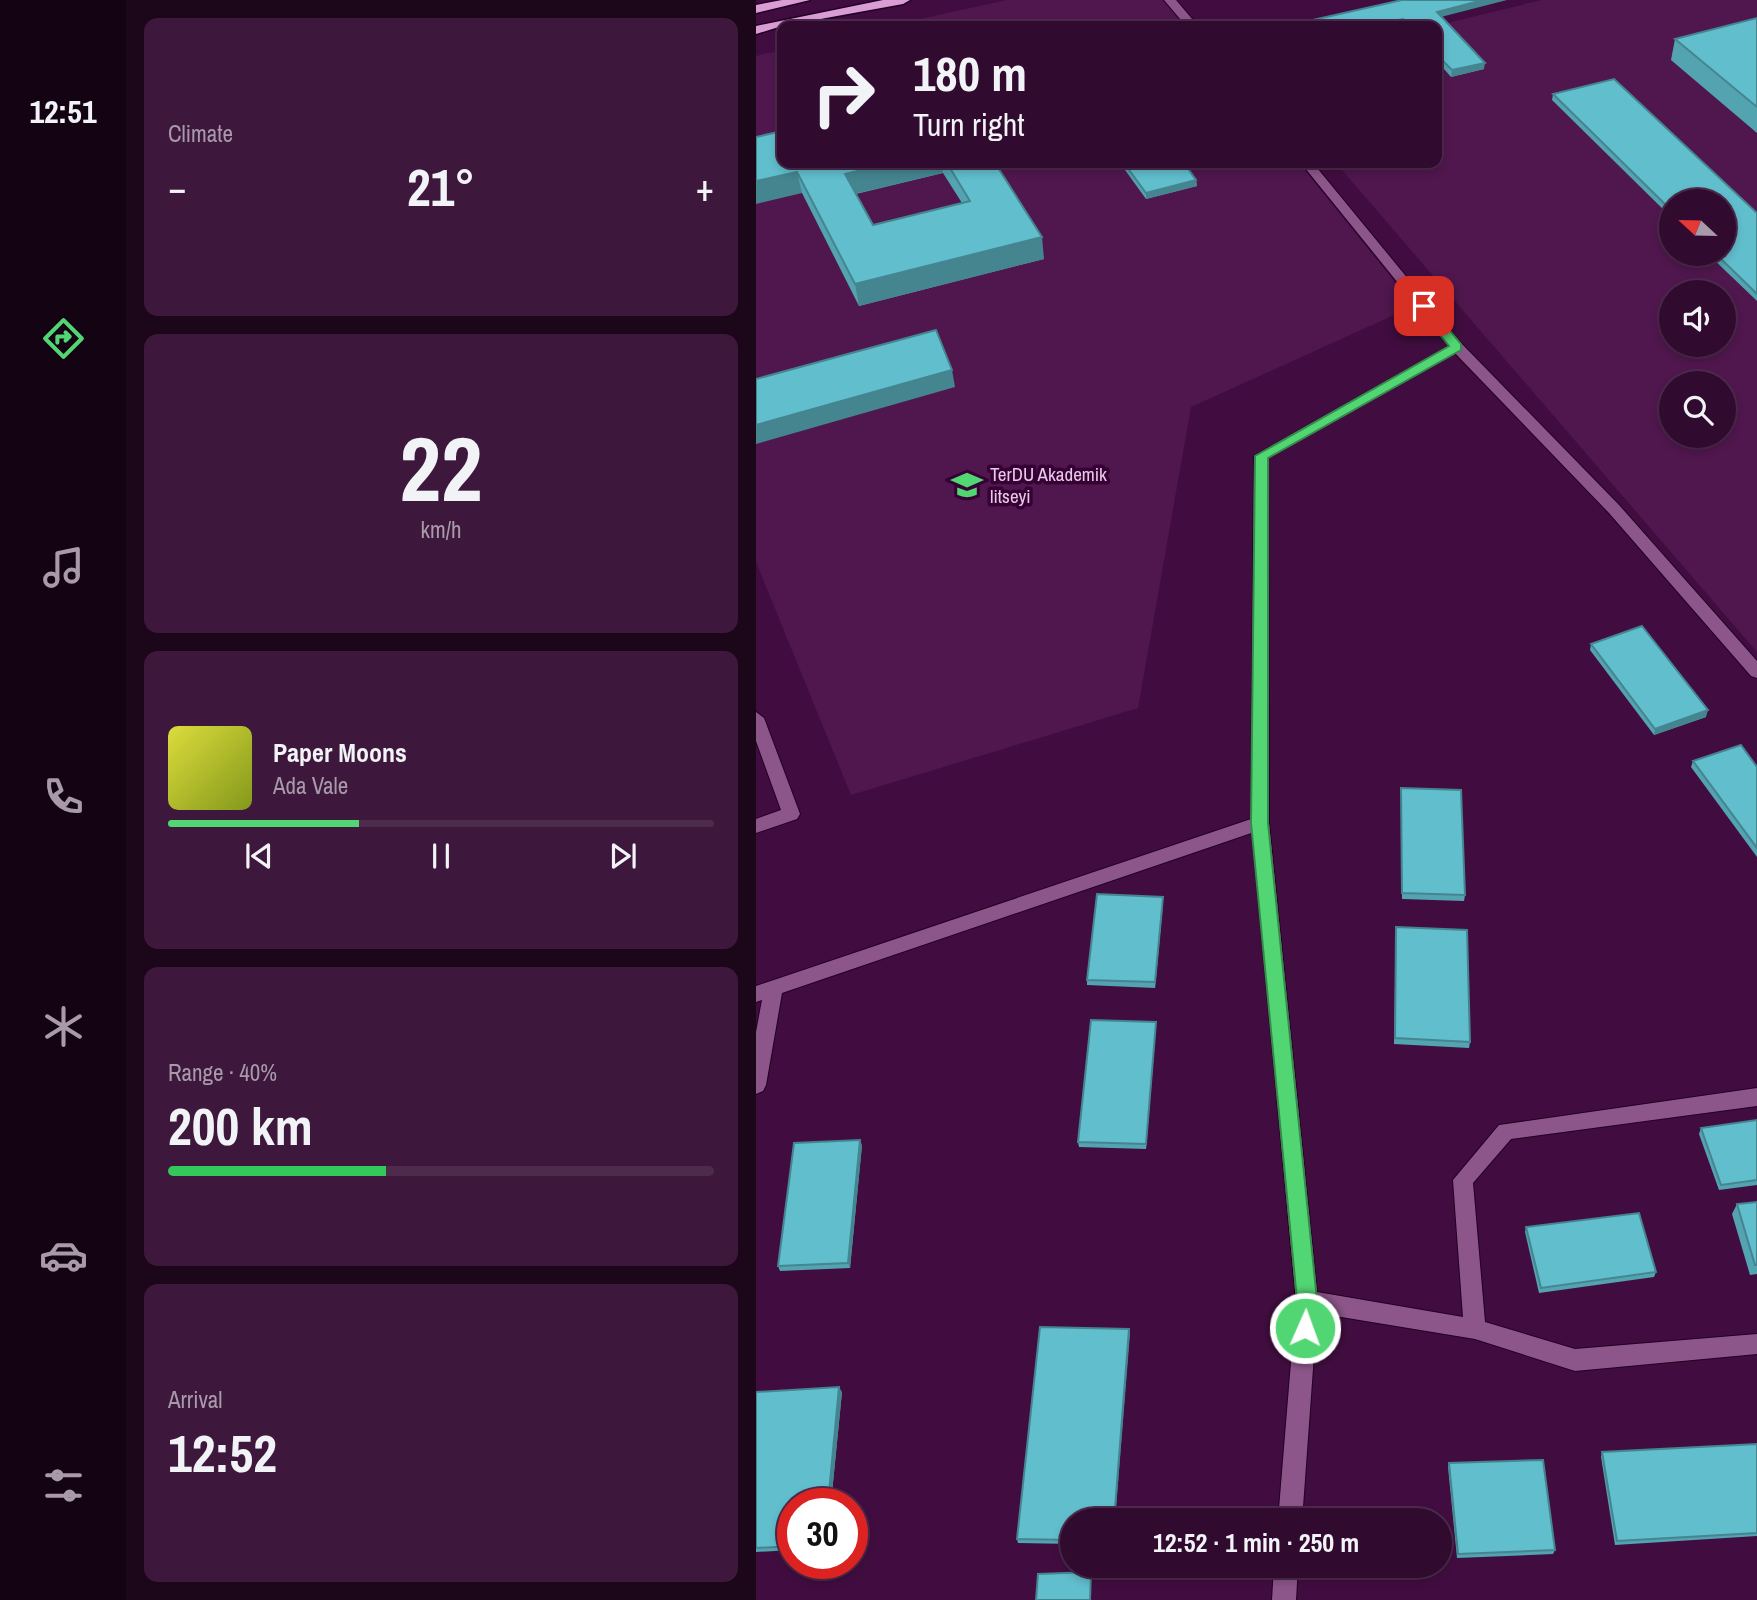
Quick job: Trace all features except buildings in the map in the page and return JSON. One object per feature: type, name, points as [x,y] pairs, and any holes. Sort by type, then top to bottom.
[{"type":"highway","points":[[756,9],[803,0]]},
{"type":"highway","points":[[800,21],[903,0]]},
{"type":"highway","points":[[756,30],[777,26]]},
{"type":"street","points":[[1170,0],[1188,21]]},
{"type":"street","points":[[1311,168],[1457,347],[1614,509],[1757,672]]},
{"type":"street","points":[[1291,1508],[1307,1300],[1259,823],[1261,456],[1457,347]]},
{"type":"street","points":[[756,718],[791,814],[756,826]]},
{"type":"street","points":[[756,1085],[765,990],[1259,823]]},
{"type":"street","points":[[1475,1329],[1463,1180],[1506,1131],[1757,1097]]},
{"type":"street","points":[[1307,1300],[1475,1329],[1575,1360],[1757,1344]]},
{"type":"street","points":[[1284,1600],[1285,1578]]},
{"type":"shaded area","points":[[1007,0],[1168,0],[1185,21],[911,21]]},
{"type":"shaded area","points":[[1542,0],[1757,0],[1757,652],[1340,168],[1442,168],[1442,24]]},
{"type":"shaded area","name":"TerDU Akademik litseyi","points":[[777,51],[777,168],[1303,168],[1414,306],[1191,407],[1138,708],[851,795],[756,562],[756,56]]},
{"type":"place","name":"TerDU Akademik litseyi","points":[[967,485]]},
{"type":"route","points":[[1305,1328],[1307,1300],[1259,823],[1261,456],[1457,347],[1424,306]]}]
